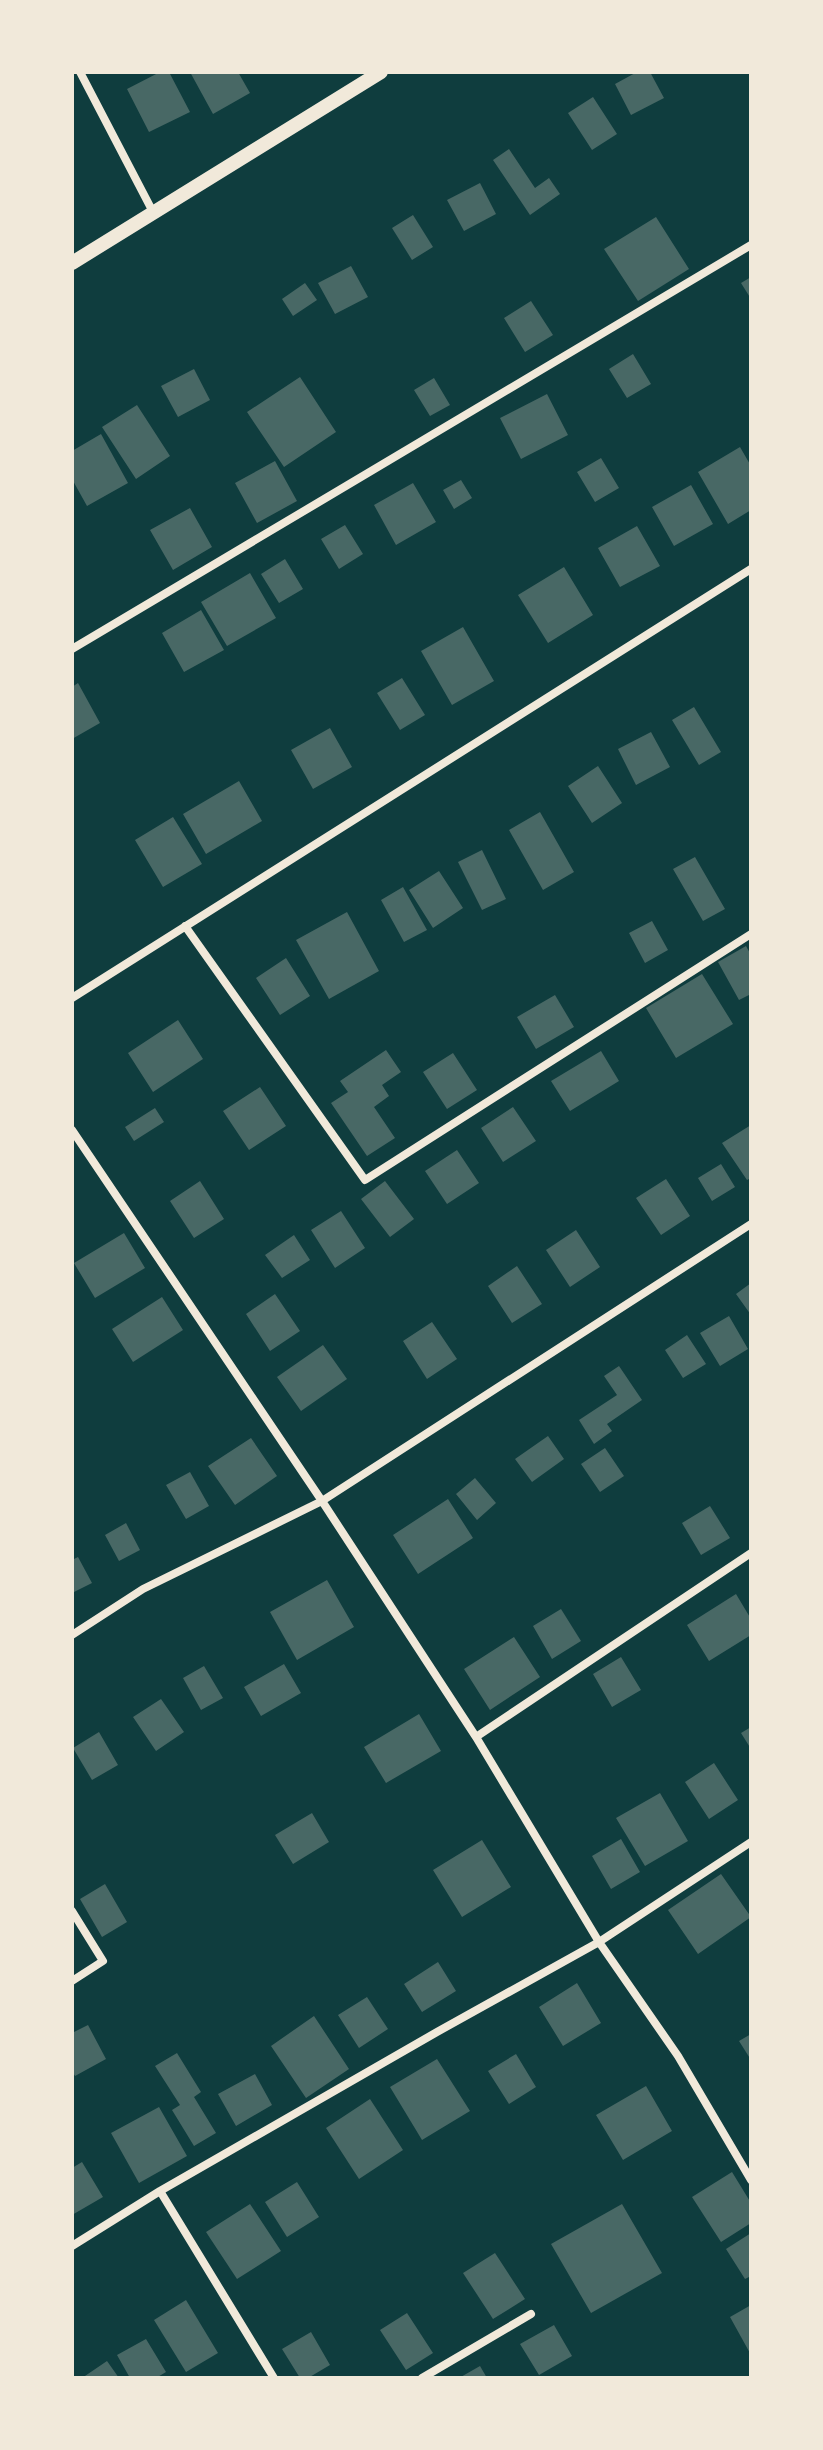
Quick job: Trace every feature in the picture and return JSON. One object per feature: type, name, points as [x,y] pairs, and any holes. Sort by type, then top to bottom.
[{"type":"street","points":[[80,72],[153,212]]},
{"type":"street","points":[[72,263],[381,72]]},
{"type":"street","points":[[72,649],[751,245]]},
{"type":"street","points":[[72,998],[751,569]]},
{"type":"street","points":[[185,926],[365,1180],[751,934]]},
{"type":"street","points":[[72,1130],[322,1501],[476,1737],[599,1942],[678,2056],[751,2180]]},
{"type":"street","points":[[72,1635],[143,1589],[322,1501],[751,1224]]},
{"type":"street","points":[[476,1737],[751,1553]]},
{"type":"street","points":[[72,2246],[160,2191],[599,1942],[751,1842]]},
{"type":"street","points":[[72,1911],[103,1961],[72,1981]]},
{"type":"street","points":[[160,2191],[274,2378]]},
{"type":"street","points":[[422,2378],[531,2314]]},
{"type":"building","points":[[160,72],[169,72],[190,112],[149,132],[127,89]]},
{"type":"building","points":[[190,72],[238,72],[250,93],[213,114]]},
{"type":"building","points":[[637,72],[650,72],[664,98],[631,115],[615,84]]},
{"type":"building","points":[[593,97],[617,134],[592,150],[568,113]]},
{"type":"building","points":[[509,149],[535,188],[549,178],[560,194],[530,215],[493,160]]},
{"type":"building","points":[[480,183],[496,214],[464,231],[447,200]]},
{"type":"building","points":[[413,215],[433,247],[412,260],[392,228]]},
{"type":"building","points":[[656,217],[689,269],[638,301],[604,249]]},
{"type":"building","points":[[351,266],[368,297],[335,314],[318,283]]},
{"type":"building","points":[[751,277],[751,299],[741,283]]},
{"type":"building","points":[[305,283],[317,300],[293,316],[282,299]]},
{"type":"building","points":[[531,301],[553,335],[525,352],[504,318]]},
{"type":"building","points":[[633,354],[651,384],[627,398],[609,369]]},
{"type":"building","points":[[194,369],[210,400],[178,417],[161,386]]},
{"type":"building","points":[[300,377],[336,432],[284,467],[247,412]]},
{"type":"building","points":[[434,378],[450,405],[430,416],[414,390]]},
{"type":"building","points":[[547,394],[568,435],[521,459],[500,418]]},
{"type":"building","points":[[137,405],[170,456],[136,479],[102,427]]},
{"type":"building","points":[[101,434],[128,483],[87,506],[72,479],[72,451]]},
{"type":"building","points":[[740,447],[751,466],[751,510],[728,524],[698,472]]},
{"type":"building","points":[[601,458],[619,488],[595,502],[577,472]]},
{"type":"building","points":[[275,461],[297,501],[257,523],[235,483]]},
{"type":"building","points":[[461,480],[472,498],[454,509],[443,490]]},
{"type":"building","points":[[413,483],[436,522],[396,545],[374,505]]},
{"type":"building","points":[[691,485],[713,524],[674,546],[652,507]]},
{"type":"building","points":[[190,508],[212,547],[173,570],[150,530]]},
{"type":"building","points":[[345,525],[363,554],[339,569],[321,539]]},
{"type":"building","points":[[637,526],[660,566],[620,587],[598,548]]},
{"type":"building","points":[[285,559],[303,589],[279,603],[261,574]]},
{"type":"building","points":[[564,567],[593,615],[548,643],[518,595]]},
{"type":"building","points":[[250,573],[276,618],[227,646],[201,602]]},
{"type":"building","points":[[201,610],[224,650],[184,672],[162,633]]},
{"type":"building","points":[[463,627],[494,681],[452,705],[421,651]]},
{"type":"building","points":[[402,678],[425,715],[400,730],[377,693]]},
{"type":"building","points":[[78,683],[100,723],[72,739],[72,687]]},
{"type":"building","points":[[694,707],[721,752],[699,765],[672,720]]},
{"type":"building","points":[[330,728],[352,767],[313,789],[291,750]]},
{"type":"building","points":[[651,732],[670,767],[636,785],[618,749]]},
{"type":"building","points":[[598,766],[622,803],[592,823],[568,786]]},
{"type":"building","points":[[239,781],[262,821],[206,854],[183,814]]},
{"type":"building","points":[[540,812],[574,872],[543,890],[509,830]]},
{"type":"building","points":[[173,817],[202,864],[163,887],[135,840]]},
{"type":"building","points":[[482,850],[506,899],[482,910],[458,862]]},
{"type":"building","points":[[695,857],[725,909],[703,921],[673,869]]},
{"type":"building","points":[[439,871],[463,908],[433,928],[409,890]]},
{"type":"building","points":[[403,887],[427,930],[404,942],[381,900]]},
{"type":"building","points":[[347,912],[379,971],[329,999],[296,940]]},
{"type":"building","points":[[652,921],[668,950],[645,963],[629,933]]},
{"type":"building","points":[[746,946],[751,955],[751,994],[739,1000],[718,962]]},
{"type":"building","points":[[286,958],[310,996],[280,1015],[256,978]]},
{"type":"building","points":[[702,974],[733,1024],[676,1058],[646,1008]]},
{"type":"building","points":[[555,995],[574,1027],[536,1049],[517,1017]]},
{"type":"building","points":[[178,1020],[203,1059],[153,1092],[128,1053]]},
{"type":"building","points":[[386,1050],[401,1072],[382,1085],[389,1096],[374,1107],[395,1138],[367,1156],[331,1103],[348,1092],[340,1081]]},
{"type":"building","points":[[601,1051],[619,1081],[570,1111],[551,1081]]},
{"type":"building","points":[[453,1053],[477,1090],[447,1109],[423,1072]]},
{"type":"building","points":[[260,1087],[286,1126],[249,1150],[223,1111]]},
{"type":"building","points":[[513,1107],[536,1141],[503,1162],[481,1128]]},
{"type":"building","points":[[155,1108],[164,1122],[134,1141],[125,1127]]},
{"type":"building","points":[[751,1125],[751,1178],[747,1180],[722,1143]]},
{"type":"building","points":[[457,1150],[479,1183],[447,1204],[425,1171]]},
{"type":"building","points":[[721,1164],[735,1187],[712,1201],[698,1178]]},
{"type":"building","points":[[666,1179],[690,1216],[661,1235],[636,1198]]},
{"type":"building","points":[[200,1181],[224,1219],[194,1238],[170,1201]]},
{"type":"building","points":[[385,1181],[414,1219],[390,1237],[361,1199]]},
{"type":"building","points":[[341,1211],[365,1248],[335,1268],[311,1230]]},
{"type":"building","points":[[576,1230],[600,1267],[570,1287],[546,1250]]},
{"type":"building","points":[[124,1233],[145,1268],[95,1298],[74,1263]]},
{"type":"building","points":[[294,1235],[310,1260],[282,1278],[265,1255]]},
{"type":"building","points":[[517,1266],[542,1304],[512,1323],[488,1286]]},
{"type":"building","points":[[751,1283],[751,1315],[736,1294]]},
{"type":"building","points":[[275,1294],[300,1331],[270,1351],[246,1314]]},
{"type":"building","points":[[162,1297],[183,1330],[133,1362],[112,1329]]},
{"type":"building","points":[[729,1316],[748,1349],[720,1366],[700,1333]]},
{"type":"building","points":[[432,1322],[457,1359],[427,1379],[403,1341]]},
{"type":"building","points":[[687,1335],[706,1364],[683,1378],[665,1350]]},
{"type":"building","points":[[323,1345],[347,1379],[301,1411],[277,1377]]},
{"type":"building","points":[[619,1366],[642,1400],[607,1424],[612,1431],[594,1444],[579,1420],[617,1395],[604,1376]]},
{"type":"building","points":[[548,1436],[564,1459],[532,1482],[515,1459]]},
{"type":"building","points":[[251,1438],[277,1476],[235,1505],[208,1466]]},
{"type":"building","points":[[605,1448],[624,1476],[600,1492],[581,1464]]},
{"type":"building","points":[[190,1472],[209,1506],[186,1519],[166,1485]]},
{"type":"building","points":[[475,1478],[496,1503],[477,1520],[456,1494]]},
{"type":"building","points":[[448,1499],[473,1538],[418,1574],[393,1535]]},
{"type":"building","points":[[710,1506],[730,1538],[701,1555],[682,1523]]},
{"type":"building","points":[[126,1523],[140,1550],[119,1561],[105,1535]]},
{"type":"building","points":[[78,1557],[92,1583],[72,1593],[72,1560]]},
{"type":"building","points":[[327,1580],[354,1627],[297,1660],[270,1612]]},
{"type":"building","points":[[736,1594],[751,1619],[751,1635],[709,1661],[687,1625]]},
{"type":"building","points":[[561,1609],[581,1641],[552,1659],[533,1626]]},
{"type":"building","points":[[514,1637],[540,1677],[490,1710],[464,1669]]},
{"type":"building","points":[[621,1657],[641,1690],[612,1707],[593,1674]]},
{"type":"building","points":[[284,1664],[301,1693],[261,1716],[244,1687]]},
{"type":"building","points":[[204,1666],[223,1698],[201,1710],[183,1678]]},
{"type":"building","points":[[161,1699],[184,1732],[156,1751],[133,1717]]},
{"type":"building","points":[[419,1714],[441,1751],[386,1783],[364,1747]]},
{"type":"building","points":[[751,1727],[751,1749],[741,1733]]},
{"type":"building","points":[[99,1732],[118,1765],[92,1780],[73,1748]]},
{"type":"building","points":[[714,1763],[738,1800],[709,1819],[685,1782]]},
{"type":"building","points":[[660,1793],[688,1841],[645,1866],[616,1818]]},
{"type":"building","points":[[312,1813],[329,1842],[293,1864],[275,1835]]},
{"type":"building","points":[[621,1839],[640,1872],[611,1889],[592,1856]]},
{"type":"building","points":[[482,1840],[511,1887],[462,1917],[433,1870]]},
{"type":"building","points":[[721,1874],[751,1917],[698,1954],[668,1910]]},
{"type":"building","points":[[105,1884],[127,1922],[102,1937],[80,1899]]},
{"type":"building","points":[[438,1962],[456,1991],[422,2012],[404,1984]]},
{"type":"building","points":[[577,1983],[601,2023],[563,2046],[539,2007]]},
{"type":"building","points":[[367,1997],[388,2029],[359,2048],[338,2015]]},
{"type":"building","points":[[314,2016],[349,2069],[306,2098],[271,2046]]},
{"type":"building","points":[[88,2025],[106,2059],[75,2076],[72,2071],[72,2033]]},
{"type":"building","points":[[751,2034],[751,2060],[739,2041]]},
{"type":"building","points":[[177,2053],[201,2092],[194,2097],[216,2133],[194,2146],[172,2110],[180,2105],[155,2066]]},
{"type":"building","points":[[516,2054],[536,2087],[509,2104],[488,2071]]},
{"type":"building","points":[[437,2059],[470,2111],[422,2140],[390,2087]]},
{"type":"building","points":[[255,2074],[272,2105],[236,2126],[218,2094]]},
{"type":"building","points":[[646,2086],[672,2131],[623,2160],[596,2115]]},
{"type":"building","points":[[370,2099],[403,2150],[359,2179],[326,2128]]},
{"type":"building","points":[[159,2107],[187,2156],[139,2183],[111,2133]]},
{"type":"building","points":[[82,2162],[103,2197],[72,2215],[72,2168]]},
{"type":"building","points":[[732,2172],[751,2203],[751,2223],[721,2242],[692,2197]]},
{"type":"building","points":[[297,2182],[319,2217],[287,2237],[265,2202]]},
{"type":"building","points":[[250,2204],[281,2251],[237,2279],[206,2232]]},
{"type":"building","points":[[622,2204],[662,2273],[591,2313],[551,2244]]},
{"type":"building","points":[[751,2233],[751,2276],[745,2279],[726,2249]]},
{"type":"building","points":[[495,2253],[525,2299],[493,2319],[463,2273]]},
{"type":"building","points":[[186,2300],[218,2353],[186,2372],[154,2320]]},
{"type":"building","points":[[751,2305],[751,2355],[730,2317]]},
{"type":"building","points":[[407,2313],[433,2353],[406,2370],[380,2330]]},
{"type":"building","points":[[554,2325],[572,2356],[539,2375],[520,2344]]},
{"type":"building","points":[[311,2332],[330,2365],[308,2378],[300,2378],[282,2349]]},
{"type":"building","points":[[146,2339],[166,2372],[156,2378],[130,2378],[117,2355]]},
{"type":"building","points":[[107,2361],[119,2378],[82,2378]]},
{"type":"building","points":[[480,2366],[487,2378],[459,2378]]}]
